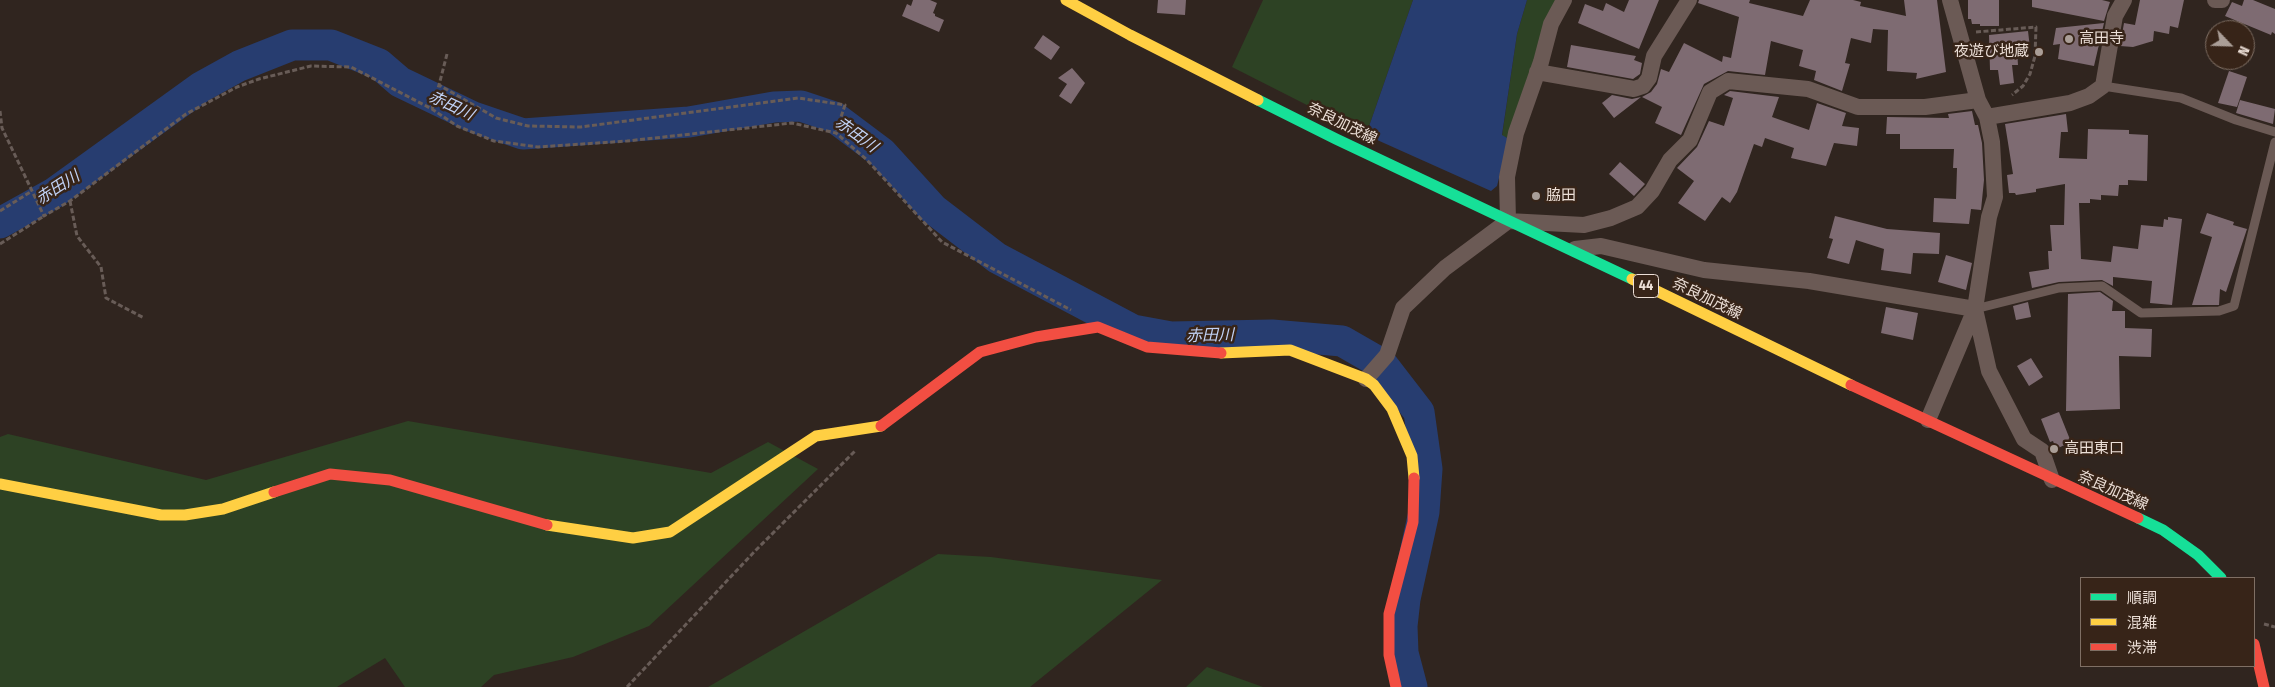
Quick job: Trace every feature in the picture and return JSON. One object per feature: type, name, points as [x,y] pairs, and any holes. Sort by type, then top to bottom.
[{"type":"street","points":[[1508,221],[1507,177],[1514,142],[1549,30],[1564,0]]},
{"type":"street","points":[[1537,72],[1634,89],[1643,86],[1650,78],[1654,56],[1689,0]]},
{"type":"street","points":[[1928,420],[1975,308],[1989,217],[1995,197],[1992,142],[1987,117],[1978,100],[1950,0]]},
{"type":"street","points":[[1987,117],[2070,103],[2089,96],[2103,86],[2115,16],[2124,0]]},
{"type":"street","points":[[2215,0],[2222,0]]},
{"type":"street","name":"奈良加茂線","points":[[1069,1],[1130,35],[1327,134],[2052,480],[2163,530],[2198,555],[2220,577]]},
{"type":"street","points":[[1366,379],[1386,355],[1403,308],[1446,268],[1508,221],[1584,225],[1611,218],[1637,207],[1652,191],[1670,160],[1690,140],[1710,92],[1728,81],[1808,89],[1858,107],[1925,107],[1978,100]]},
{"type":"street","points":[[1573,250],[1601,246],[1704,270],[1808,281],[1975,308]]},
{"type":"street","points":[[1975,308],[1989,371],[2024,440],[2042,451],[2052,480]]},
{"type":"street","points":[[0,484],[161,516],[185,515],[223,509],[330,474],[390,480],[552,526],[633,538],[670,532],[816,436],[880,427],[980,352],[1036,337],[1098,327],[1146,347],[1222,353],[1290,350],[1366,379],[1381,393],[1392,409],[1407,442],[1414,474],[1413,522],[1389,614],[1389,655],[1396,687]]},
{"type":"street","points":[[2255,647],[2264,687]]},
{"type":"lane","points":[[2103,86],[2181,98],[2275,132]]},
{"type":"lane","points":[[1975,308],[2059,288],[2102,286],[2140,313],[2219,311],[2234,306],[2275,142]]},
{"type":"path","points":[[1959,33],[2036,27],[2035,56],[2030,74],[2023,86],[2009,98]]},
{"type":"path","points":[[432,109],[448,54]]},
{"type":"path","points":[[0,244],[70,201],[186,114],[237,87],[259,79],[311,66],[351,67],[432,109],[457,126],[494,141],[538,147],[628,141],[792,123],[836,132],[867,160],[942,242],[1098,327]]},
{"type":"path","points":[[438,86],[496,118],[528,126],[581,127],[798,98],[845,105],[836,132]]},
{"type":"path","points":[[0,110],[2,128],[44,216]]},
{"type":"path","points":[[0,211],[32,191]]},
{"type":"path","points":[[70,201],[77,236],[101,267],[106,298],[144,318]]},
{"type":"path","points":[[627,687],[755,551],[859,448]]},
{"type":"green space","points":[[1263,0],[1413,0],[1366,135],[1232,67]]},
{"type":"green space","points":[[1527,0],[1558,0],[1509,139],[1502,136],[1517,34]]},
{"type":"green space","points":[[408,421],[711,473],[768,442],[818,469],[649,626],[573,657],[494,675],[481,687],[405,687],[385,658],[337,687],[0,687],[0,437],[8,434],[206,480]]},
{"type":"green space","points":[[938,554],[991,557],[1162,580],[1030,687],[708,687]]},
{"type":"green space","points":[[1207,667],[1263,687],[1186,687]]},
{"type":"water","points":[[1413,0],[1527,0],[1517,34],[1502,135],[1509,139],[1497,186],[1491,191],[1366,135]]},
{"type":"building","points":[[913,0],[930,0],[937,3],[933,13],[944,20],[939,32],[902,16],[907,4],[911,6]]},
{"type":"building","points":[[1158,0],[1186,0],[1185,15],[1157,13]]},
{"type":"building","points":[[1629,0],[1659,0],[1639,49],[1578,23],[1585,4],[1603,11],[1606,3],[1624,12]]},
{"type":"building","points":[[1699,0],[1750,0],[1749,3],[1803,16],[1810,0],[1853,0],[1861,2],[1860,6],[1906,16],[1904,0],[1937,0],[1946,72],[1916,79],[1917,73],[1887,71],[1888,30],[1873,29],[1871,43],[1851,38],[1845,63],[1850,64],[1842,91],[1814,80],[1816,71],[1799,66],[1803,50],[1771,41],[1765,75],[1728,71],[1704,84],[1681,135],[1655,123],[1662,107],[1642,97],[1651,92],[1657,84],[1661,69],[1669,72],[1684,43],[1722,62],[1723,56],[1731,58],[1739,17],[1698,3]]},
{"type":"building","points":[[1968,0],[1999,0],[1999,26],[1972,24],[1971,19],[1968,19]]},
{"type":"building","points":[[2032,0],[2102,0],[2110,2],[2104,21],[2032,7]]},
{"type":"building","points":[[2140,0],[2184,0],[2178,28],[2170,26],[2169,34],[2154,31],[2153,41],[2133,47],[2120,46],[2124,23],[2135,25]]},
{"type":"building","points":[[2244,0],[2253,0],[2275,9],[2275,34],[2272,32],[2271,35],[2255,28],[2255,20],[2235,20],[2225,16],[2232,2],[2242,6]]},
{"type":"building","points":[[2104,23],[2094,66],[2058,59],[2060,44],[2053,45],[2056,28]]},
{"type":"building","points":[[2028,31],[2030,48],[2017,50],[2018,65],[2012,65],[2014,83],[2000,85],[1998,70],[1990,70],[1989,35]]},
{"type":"building","points":[[1043,35],[1060,47],[1051,60],[1034,48]]},
{"type":"building","points":[[1571,45],[1636,56],[1634,60],[1642,63],[1640,74],[1633,79],[1567,67]]},
{"type":"building","points":[[1072,68],[1085,83],[1071,104],[1059,96],[1067,84],[1058,78]]},
{"type":"building","points":[[2229,71],[2247,77],[2237,107],[2218,103]]},
{"type":"building","points":[[1730,91],[1779,97],[1772,117],[1809,130],[1817,103],[1846,113],[1842,126],[1859,128],[1857,146],[1834,143],[1826,166],[1791,158],[1794,148],[1765,138],[1762,147],[1754,144],[1737,192],[1730,203],[1722,197],[1705,221],[1678,203],[1694,181],[1677,168],[1697,147],[1709,121],[1724,126],[1733,98],[1724,95]]},
{"type":"building","points":[[1612,95],[1632,99],[1641,97],[1614,118],[1602,103]]},
{"type":"building","points":[[2240,100],[2275,109],[2273,124],[2236,113]]},
{"type":"building","points":[[1972,111],[1975,125],[1978,125],[1982,143],[1984,180],[1981,210],[1971,209],[1969,224],[1933,222],[1934,198],[1956,199],[1957,168],[1953,168],[1954,149],[1900,149],[1900,134],[1886,134],[1887,117],[1949,118],[1948,114]]},
{"type":"building","points":[[2066,114],[2068,132],[2061,132],[2059,158],[2087,159],[2088,129],[2129,130],[2129,134],[2148,135],[2147,181],[2128,180],[2128,185],[2119,185],[2118,196],[2101,195],[2101,200],[2090,199],[2090,203],[2079,203],[2081,259],[2111,262],[2113,246],[2138,249],[2141,225],[2163,227],[2164,219],[2168,220],[2168,217],[2182,219],[2172,305],[2150,303],[2152,281],[2113,277],[2113,286],[2102,280],[2059,282],[2032,288],[2029,272],[2049,269],[2048,251],[2052,251],[2050,225],[2064,225],[2065,184],[2036,189],[2036,192],[2016,195],[2015,193],[2009,193],[2007,175],[2013,174],[2005,124]]},
{"type":"building","points":[[1620,162],[1645,184],[1634,196],[1609,174]]},
{"type":"building","points":[[2207,213],[2234,222],[2233,225],[2247,229],[2226,292],[2220,289],[2219,305],[2192,305],[2212,237],[2200,233]]},
{"type":"building","points":[[1835,216],[1887,229],[1940,233],[1939,254],[1913,253],[1911,274],[1881,270],[1884,249],[1856,240],[1849,264],[1827,258],[1833,239],[1829,238]]},
{"type":"building","points":[[1946,255],[1972,263],[1966,290],[1938,282]]},
{"type":"building","points":[[2100,292],[2113,301],[2112,311],[2125,311],[2125,328],[2152,329],[2151,357],[2119,356],[2120,409],[2066,411],[2068,294]]},
{"type":"building","points":[[2028,302],[2031,317],[2016,320],[2013,306]]},
{"type":"building","points":[[1886,307],[1918,313],[1913,340],[1881,333]]},
{"type":"building","points":[[2031,358],[2043,377],[2029,386],[2017,366]]},
{"type":"building","points":[[2059,412],[2071,442],[2056,449],[2053,441],[2050,442],[2041,419]]},
{"type":"waterway","name":"赤田川","points":[[0,223],[54,193],[201,87],[239,66],[292,45],[331,45],[379,64],[400,82],[473,117],[523,134],[689,122],[774,107],[801,106],[834,117],[882,153],[933,209],[997,258],[1133,330],[1171,337],[1272,335],[1342,341],[1382,364],[1419,412],[1427,469],[1424,512],[1405,599],[1402,626],[1403,653],[1412,687]]},
{"type":"traffic: fast","points":[[1258,100],[1336,139],[1632,279]]},
{"type":"traffic: fast","points":[[2138,518],[2163,530],[2198,555],[2220,577]]},
{"type":"traffic: slow","points":[[1066,0],[1258,100]]},
{"type":"traffic: slow","points":[[1632,279],[1851,385]]},
{"type":"traffic: slow","points":[[1221,353],[1290,350],[1366,379],[1374,385],[1392,409],[1412,456],[1414,478]]},
{"type":"traffic: slow","points":[[547,525],[633,538],[670,532],[816,436],[881,426]]},
{"type":"traffic: slow","points":[[0,484],[161,515],[185,515],[223,509],[274,492]]},
{"type":"traffic: jam","points":[[881,426],[980,352],[1036,337],[1098,327],[1147,347],[1221,353]]},
{"type":"traffic: jam","points":[[1851,385],[2138,518]]},
{"type":"traffic: jam","points":[[274,492],[330,474],[390,480],[547,525]]},
{"type":"traffic: jam","points":[[1396,687],[1389,655],[1389,614],[1413,522],[1414,478]]},
{"type":"traffic: jam","points":[[2255,648],[2264,687]]},
{"type":"place","name":"高田寺","points":[[2069,39]]},
{"type":"place","name":"夜遊び地蔵","points":[[2039,52]]},
{"type":"place","name":"脇田","points":[[1536,196]]},
{"type":"place","name":"高田東口","points":[[2054,449]]}]
